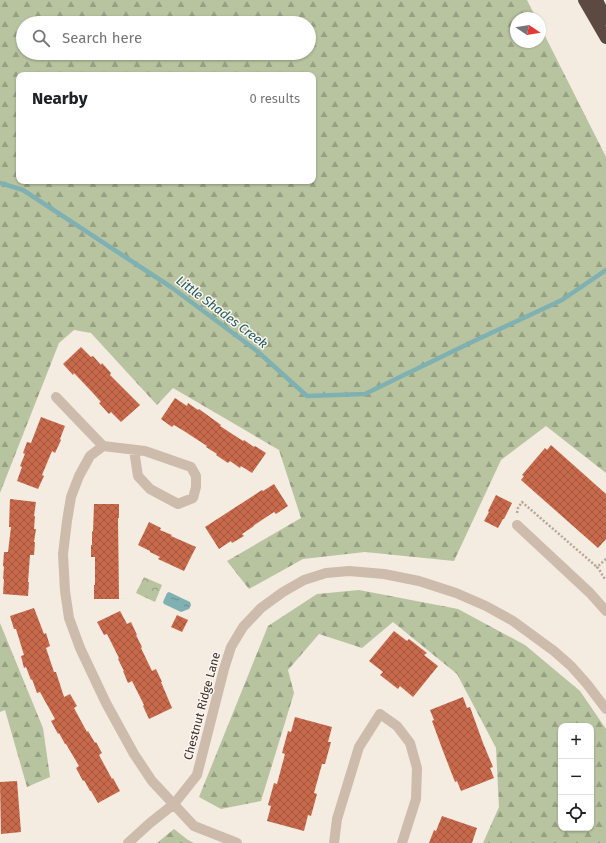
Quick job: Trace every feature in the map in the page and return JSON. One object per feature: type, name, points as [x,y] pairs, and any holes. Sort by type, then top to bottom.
[{"type":"highway","points":[[584,0],[606,38]]},
{"type":"highway","points":[[597,0],[606,19]]},
{"type":"street","points":[[56,397],[103,446],[145,451],[191,467],[196,476],[196,487],[193,498],[178,504],[150,489],[138,476],[134,450]]},
{"type":"street","points":[[103,446],[90,456],[79,476],[71,497],[66,521],[63,554],[65,591],[69,618],[80,648],[106,703],[134,754],[152,780],[194,826],[237,843]]},
{"type":"street","points":[[517,525],[590,593],[606,611]]},
{"type":"street","name":"Chestnut Ridge Lane","points":[[128,843],[174,804],[197,775],[224,669],[231,647],[243,628],[261,608],[283,592],[304,580],[326,573],[349,571],[384,574],[419,581],[456,593],[486,606],[512,621],[554,651],[587,684],[606,709]]},
{"type":"street","points":[[334,843],[337,819],[359,747],[380,714],[397,726],[410,743],[417,768],[416,799],[402,843]]},
{"type":"path","points":[[517,525],[517,512],[522,502],[597,567],[606,580]]},
{"type":"path","points":[[597,567],[606,558]]},
{"type":"green space","points":[[0,0],[527,0],[533,12],[510,12],[510,48],[546,48],[546,38],[606,157],[606,473],[546,426],[501,460],[454,561],[365,552],[303,559],[249,589],[227,561],[301,518],[279,450],[173,388],[157,405],[91,333],[74,330],[59,343],[0,493]]},
{"type":"green space","points":[[144,577],[162,585],[155,602],[136,593]]},
{"type":"green space","points":[[359,590],[458,609],[525,645],[580,691],[606,729],[606,843],[483,843],[499,807],[496,748],[457,674],[393,622],[362,648],[319,634],[288,670],[294,693],[261,801],[221,809],[199,797],[268,626],[317,594]]},
{"type":"green space","points":[[0,623],[43,728],[50,777],[27,787],[5,710],[0,712]]},
{"type":"green space","points":[[174,829],[188,840],[194,843],[157,843]]},
{"type":"water","points":[[169,592],[190,602],[191,605],[189,609],[181,612],[164,604],[163,602],[167,593]]},
{"type":"building","points":[[81,347],[91,357],[93,356],[101,365],[102,363],[111,373],[110,375],[140,405],[121,422],[111,412],[109,414],[92,392],[63,364]]},
{"type":"building","points":[[175,398],[187,406],[188,403],[198,410],[199,409],[221,425],[220,426],[243,441],[244,440],[266,453],[252,473],[241,466],[240,468],[230,461],[228,463],[206,447],[207,446],[174,425],[172,427],[161,419]]},
{"type":"building","points":[[41,417],[65,426],[55,453],[52,451],[38,489],[17,481],[22,467],[20,466],[25,454],[23,453],[27,442],[31,443]]},
{"type":"building","points":[[551,445],[606,494],[606,539],[598,548],[521,480],[524,476],[522,475],[545,448],[547,450]]},
{"type":"building","points":[[274,484],[288,506],[276,514],[274,512],[242,534],[244,536],[232,543],[231,541],[219,549],[205,527],[262,490],[263,491]]},
{"type":"building","points":[[496,495],[512,503],[498,528],[484,521]]},
{"type":"building","points":[[10,499],[36,502],[34,516],[34,529],[36,529],[34,555],[30,555],[28,596],[3,594],[4,552],[8,552],[11,527],[9,527]]},
{"type":"building","points":[[94,504],[119,504],[119,599],[94,599],[95,557],[91,557],[91,545]]},
{"type":"building","points":[[149,522],[161,528],[160,530],[172,535],[171,536],[196,547],[184,571],[158,559],[160,557],[138,545]]},
{"type":"building","points":[[34,608],[44,634],[46,633],[50,646],[46,648],[64,697],[70,694],[77,706],[74,708],[87,732],[88,731],[95,743],[96,742],[102,753],[99,755],[120,791],[98,803],[84,780],[83,781],[76,768],[79,766],[51,721],[55,719],[40,692],[37,693],[26,667],[24,668],[21,656],[24,655],[16,629],[14,629],[10,616]]},
{"type":"building","points":[[120,611],[127,624],[131,622],[152,671],[156,669],[172,708],[149,719],[132,681],[128,683],[118,659],[119,658],[107,634],[104,635],[97,622]]},
{"type":"building","points":[[177,615],[188,620],[182,632],[171,627]]},
{"type":"building","points":[[394,631],[407,641],[409,639],[427,653],[424,655],[438,666],[413,697],[400,686],[398,689],[380,675],[383,672],[369,661]]},
{"type":"building","points":[[463,697],[467,708],[470,707],[493,767],[490,768],[494,778],[461,791],[457,781],[455,782],[443,751],[432,721],[434,720],[430,710]]},
{"type":"building","points":[[295,717],[332,727],[328,742],[331,742],[325,764],[322,764],[314,793],[317,794],[311,816],[308,815],[304,831],[267,821],[271,806],[268,805],[274,783],[277,784],[285,754],[282,753],[288,731],[291,732]]},
{"type":"building","points":[[17,781],[21,832],[1,834],[0,782]]},
{"type":"building","points":[[442,816],[477,828],[472,843],[429,843]]},
{"type":"waterway","name":"Little Shades Creek","points":[[0,183],[23,190],[171,287],[257,351],[307,396],[365,394],[562,300],[606,270]]}]
